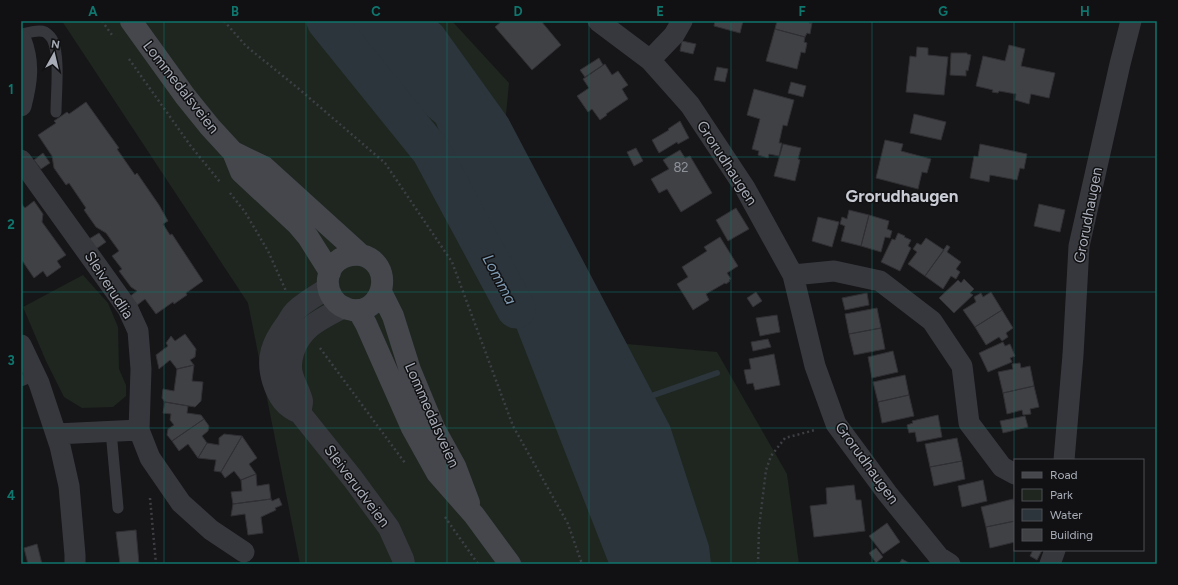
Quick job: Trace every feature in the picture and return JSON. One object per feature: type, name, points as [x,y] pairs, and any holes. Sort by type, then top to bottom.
[{"type":"main road","name":"Lommedalsveien","points":[[131,21],[185,96],[233,152],[264,168],[361,255]]},
{"type":"main road","name":"Lommedalsveien","points":[[233,152],[241,172],[297,224],[308,237],[329,280]]},
{"type":"main road","points":[[348,255],[361,255],[371,260],[380,269],[383,280],[381,292],[376,301],[365,308],[351,308],[337,303],[333,299],[329,280],[334,264],[339,260],[348,255]]},
{"type":"main road","name":"Lommedalsveien","points":[[381,292],[393,316],[410,370],[434,428],[455,466],[474,515]]},
{"type":"main road","name":"Lommedalsveien","points":[[351,308],[366,324],[369,334],[412,428],[437,473],[474,515],[510,564]]},
{"type":"street","name":"Grorudhaugen","points":[[598,21],[650,60],[690,105],[746,188],[793,275],[815,366],[836,424],[887,493],[934,551],[939,557],[950,564]]},
{"type":"street","points":[[650,60],[674,35],[682,21]]},
{"type":"street","name":"Grorudhaugen","points":[[1064,459],[1073,355],[1079,246],[1131,21]]},
{"type":"street","points":[[21,40],[25,55],[27,75],[21,106]]},
{"type":"street","name":"Sleiverudlia","points":[[21,160],[128,309],[138,331],[141,369],[139,430]]},
{"type":"street","points":[[793,275],[834,271],[880,281],[932,322],[962,366],[969,423],[1002,467],[1014,473]]},
{"type":"street","name":"Sleiverudveien","points":[[329,280],[313,298],[295,311],[276,337],[270,360],[274,385],[284,403],[291,409],[300,413],[353,479],[389,528],[404,564]]},
{"type":"street","points":[[300,413],[302,401],[292,376],[291,368],[292,356],[296,344],[300,337],[315,323],[351,308]]},
{"type":"street","points":[[21,345],[28,378],[38,383],[60,446],[69,486],[75,555],[74,564]]},
{"type":"street","points":[[56,434],[139,430],[150,458],[181,503],[211,530],[244,552]]},
{"type":"street","points":[[1050,564],[1055,551]]},
{"type":"lane","points":[[21,34],[44,31],[53,40],[57,64],[56,112]]},
{"type":"lane","points":[[111,431],[118,508]]},
{"type":"path","points":[[102,21],[115,40]]},
{"type":"path","points":[[224,21],[246,46],[299,89],[385,163],[452,262],[513,426],[568,524],[582,564]]},
{"type":"path","points":[[128,58],[190,145],[245,212],[268,251],[295,311]]},
{"type":"path","points":[[307,330],[406,465]]},
{"type":"path","points":[[758,564],[759,528],[766,470],[771,456],[785,438],[836,424]]},
{"type":"path","points":[[150,496],[156,564]]},
{"type":"path","points":[[444,516],[478,564]]},
{"type":"green space","points":[[62,21],[452,21],[509,83],[504,136],[627,344],[717,352],[787,474],[799,564],[300,564],[248,303]]},
{"type":"green space","points":[[83,275],[108,303],[118,327],[119,369],[126,385],[126,396],[113,407],[82,408],[64,397],[46,361],[23,307]]},
{"type":"water","points":[[315,21],[436,21],[442,26],[508,118],[670,426],[709,546],[711,564],[609,564],[436,123]]},
{"type":"building","points":[[502,21],[541,21],[561,45],[532,70],[495,27]]},
{"type":"building","points":[[715,21],[743,21],[740,33],[714,26]]},
{"type":"building","points":[[777,21],[810,21],[809,23],[812,23],[810,34],[807,33],[805,37],[775,29]]},
{"type":"building","points":[[775,29],[805,37],[804,42],[807,43],[805,53],[801,52],[797,69],[766,61]]},
{"type":"building","points":[[682,41],[696,44],[693,54],[680,51]]},
{"type":"building","points":[[1009,45],[1025,49],[1021,66],[1055,73],[1049,98],[1031,94],[1029,104],[1015,100],[1016,94],[999,91],[998,93],[992,92],[993,90],[976,86],[983,56],[1005,61]]},
{"type":"building","points":[[917,47],[928,48],[928,55],[948,57],[944,95],[906,92],[910,56],[916,57]]},
{"type":"building","points":[[951,53],[967,53],[971,55],[968,71],[966,70],[966,76],[950,75]]},
{"type":"building","points":[[599,58],[603,65],[585,77],[580,70]]},
{"type":"building","points":[[605,64],[612,75],[618,71],[628,85],[622,89],[628,99],[600,120],[592,109],[588,112],[577,96],[589,88],[583,79]]},
{"type":"building","points":[[717,67],[728,69],[725,82],[714,80]]},
{"type":"building","points":[[791,82],[806,86],[803,97],[788,93]]},
{"type":"building","points":[[754,89],[794,100],[787,126],[783,125],[779,143],[782,143],[779,156],[769,154],[768,158],[758,155],[759,151],[752,149],[760,119],[747,115]]},
{"type":"building","points":[[86,102],[119,148],[117,149],[135,175],[137,173],[159,205],[168,221],[163,224],[170,235],[172,234],[203,281],[186,293],[187,295],[174,304],[173,302],[156,314],[145,299],[136,306],[129,297],[137,291],[131,287],[119,271],[122,269],[112,256],[119,251],[106,233],[96,227],[84,210],[86,208],[69,183],[66,185],[54,168],[52,156],[38,135],[56,123],[54,121],[67,112],[69,114]]},
{"type":"building","points":[[914,114],[946,122],[941,140],[910,133]]},
{"type":"building","points":[[680,121],[689,138],[678,144],[677,142],[659,153],[652,140],[669,130],[668,129]]},
{"type":"building","points":[[885,140],[903,144],[901,151],[931,159],[927,173],[922,172],[918,189],[876,178]]},
{"type":"building","points":[[783,144],[801,148],[795,181],[774,176]]},
{"type":"building","points":[[980,144],[1027,154],[1024,169],[1020,168],[1017,180],[990,175],[989,182],[970,178],[974,156],[978,157]]},
{"type":"building","points":[[636,148],[643,161],[634,166],[627,152]]},
{"type":"building","points":[[680,150],[685,158],[690,156],[712,193],[681,212],[667,189],[659,193],[651,179],[669,169],[663,160]]},
{"type":"building","points":[[43,153],[50,163],[41,169],[34,160]]},
{"type":"building","points":[[34,201],[43,214],[42,222],[66,255],[57,261],[61,267],[47,277],[43,271],[34,278],[21,259],[21,203],[25,208]]},
{"type":"building","points":[[1039,204],[1065,210],[1060,232],[1034,226]]},
{"type":"building","points":[[736,208],[749,229],[728,241],[716,220]]},
{"type":"building","points":[[849,210],[869,215],[861,246],[841,241],[845,226],[840,224],[842,217],[847,219]]},
{"type":"building","points":[[869,215],[889,221],[887,229],[892,231],[890,238],[885,237],[881,252],[861,246]]},
{"type":"building","points":[[818,217],[839,222],[832,247],[812,241]]},
{"type":"building","points":[[99,233],[106,242],[96,249],[89,239]]},
{"type":"building","points":[[898,233],[911,240],[908,246],[911,248],[900,271],[881,262],[892,239],[895,240]]},
{"type":"building","points":[[720,237],[738,266],[727,273],[731,279],[729,280],[730,281],[706,294],[709,300],[693,310],[677,284],[688,277],[682,267],[707,251],[704,247]]},
{"type":"building","points":[[926,238],[944,250],[925,276],[908,264],[917,252],[913,249],[917,243],[921,245]]},
{"type":"building","points":[[947,245],[950,247],[947,252],[961,262],[956,269],[960,272],[956,279],[951,276],[943,289],[925,276]]},
{"type":"building","points":[[964,279],[974,289],[970,293],[973,295],[954,313],[939,298],[958,280],[961,283]]},
{"type":"building","points":[[756,292],[762,301],[753,307],[747,298]]},
{"type":"building","points":[[991,292],[1002,310],[975,327],[963,310],[976,302],[974,297],[981,293],[983,297]]},
{"type":"building","points":[[867,293],[869,305],[845,310],[842,298]]},
{"type":"building","points":[[877,308],[881,328],[849,334],[845,314]]},
{"type":"building","points":[[1002,310],[1013,328],[1006,333],[1008,337],[1002,341],[999,337],[986,345],[975,327]]},
{"type":"building","points":[[777,315],[780,332],[760,336],[756,318]]},
{"type":"building","points":[[881,328],[885,349],[854,355],[849,334]]},
{"type":"building","points":[[185,334],[196,349],[195,357],[190,360],[194,365],[177,369],[170,360],[159,369],[156,355],[168,346],[166,343],[171,336],[175,341]]},
{"type":"building","points":[[768,339],[771,347],[753,351],[751,342]]},
{"type":"building","points":[[1003,342],[1005,346],[1010,344],[1015,356],[1010,358],[1012,362],[988,372],[979,353]]},
{"type":"building","points":[[893,351],[898,372],[872,378],[868,357]]},
{"type":"building","points":[[774,354],[780,385],[755,390],[753,383],[747,384],[744,370],[751,369],[749,359]]},
{"type":"building","points":[[1020,363],[1021,368],[1030,366],[1034,386],[1003,393],[998,372],[1013,369],[1012,364]]},
{"type":"building","points":[[194,365],[192,381],[203,382],[201,401],[195,407],[165,402],[162,398],[163,389],[174,391],[177,369]]},
{"type":"building","points":[[905,375],[909,395],[878,402],[873,382]]},
{"type":"building","points":[[1034,386],[1039,407],[1030,409],[1031,414],[1023,415],[1022,410],[1007,414],[1003,393]]},
{"type":"building","points":[[909,395],[914,416],[882,423],[878,402]]},
{"type":"building","points":[[165,402],[188,406],[187,413],[201,415],[204,419],[172,441],[167,435],[168,429],[174,425],[170,420],[171,414],[163,413]]},
{"type":"building","points":[[938,415],[942,437],[917,442],[915,432],[909,433],[907,425],[913,423],[912,421]]},
{"type":"building","points":[[1025,416],[1028,427],[1003,433],[1000,421]]},
{"type":"building","points":[[204,419],[209,426],[208,431],[202,436],[207,443],[198,458],[188,444],[179,451],[172,441]]},
{"type":"building","points":[[224,434],[242,436],[221,472],[214,471],[216,460],[198,458],[207,443],[219,445],[219,438]]},
{"type":"building","points":[[242,436],[257,458],[249,464],[256,474],[241,480],[234,471],[225,478],[221,472]]},
{"type":"building","points":[[957,438],[962,461],[930,467],[925,444]]},
{"type":"building","points":[[962,461],[965,479],[934,486],[930,467]]},
{"type":"building","points":[[256,474],[257,486],[269,484],[271,499],[233,504],[231,492],[242,491],[241,480]]},
{"type":"building","points":[[983,480],[987,501],[962,507],[958,486]]},
{"type":"building","points":[[854,485],[856,500],[861,500],[865,531],[814,537],[810,506],[827,504],[826,488]]},
{"type":"building","points":[[279,498],[282,505],[275,508],[276,510],[261,517],[263,533],[248,535],[245,514],[231,516],[233,504],[271,499],[272,501]]},
{"type":"building","points":[[1013,499],[1014,521],[986,527],[981,507]]},
{"type":"building","points":[[1014,521],[1014,542],[990,548],[986,527]]},
{"type":"building","points":[[887,523],[900,542],[883,554],[869,536]]},
{"type":"building","points":[[136,530],[139,564],[120,564],[116,532]]},
{"type":"building","points":[[37,544],[42,564],[28,564],[24,548]]},
{"type":"building","points":[[876,548],[883,557],[876,563],[869,553]]},
{"type":"building","points":[[1032,551],[1042,551],[1037,560],[1030,556]]},
{"type":"building","points":[[902,559],[911,564],[899,564]]},
{"type":"waterway","name":"Lomma","points":[[326,21],[431,151],[516,309]]},
{"type":"waterway","points":[[654,395],[717,373]]},
{"type":"district","name":"Grorudhaugen","points":[[902,196]]}]
